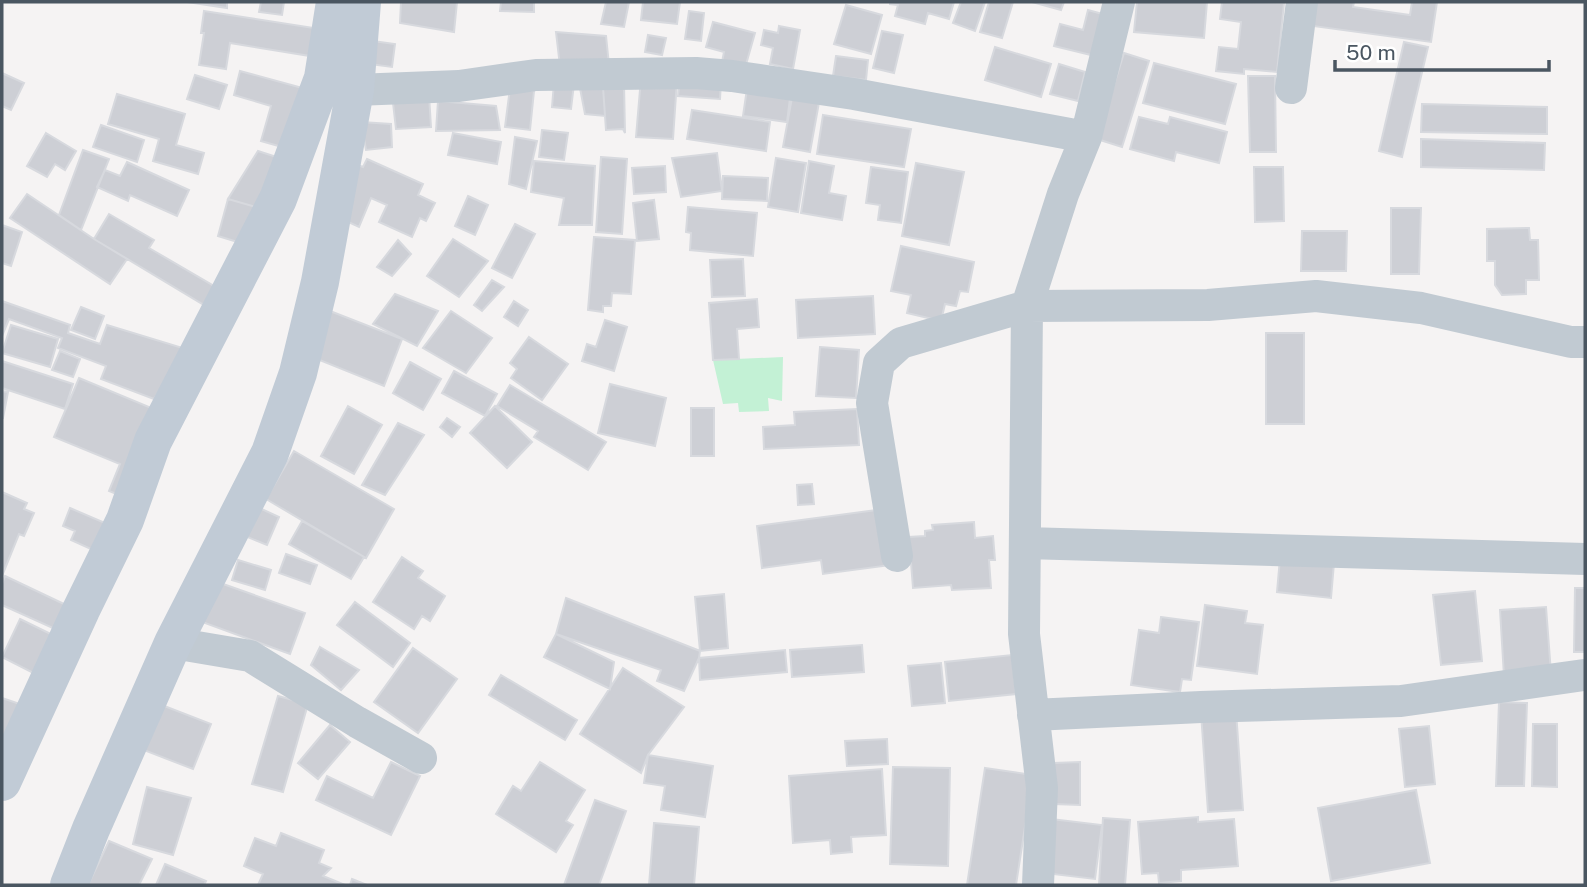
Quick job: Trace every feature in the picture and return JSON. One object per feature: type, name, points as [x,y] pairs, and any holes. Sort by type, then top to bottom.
[{"type":"street","points":[[2,782],[125,520],[153,441],[278,199],[323,78],[335,2]]},
{"type":"street","points":[[69,885],[90,829],[173,643],[270,453],[298,373],[320,282],[355,90],[362,2]]},
{"type":"street","points":[[1038,885],[1042,788],[1024,634],[1027,306],[1063,194],[1086,137],[1119,2]]},
{"type":"street","points":[[1290,88],[1302,2]]},
{"type":"street","points":[[355,90],[459,86],[536,75],[708,74],[854,94],[1086,137]]},
{"type":"street","points":[[897,556],[872,403],[879,363],[901,343],[1027,306],[1208,305],[1316,296],[1421,308],[1571,342],[1585,342]]},
{"type":"street","points":[[1025,543],[1585,559]]},
{"type":"street","points":[[173,643],[250,656],[421,758]]},
{"type":"street","points":[[1033,715],[1401,701],[1584,675]]},
{"type":"green space","points":[[783,357],[782,401],[768,398],[769,411],[739,412],[738,403],[723,404],[713,360]]},
{"type":"building","points":[[187,2],[227,2],[227,8]]},
{"type":"building","points":[[261,2],[284,2],[282,15],[259,12]]},
{"type":"building","points":[[401,2],[457,2],[454,32],[400,23]]},
{"type":"building","points":[[501,2],[534,2],[534,12],[500,11]]},
{"type":"building","points":[[606,2],[629,2],[624,27],[601,24]]},
{"type":"building","points":[[643,2],[680,2],[677,24],[641,20]]},
{"type":"building","points":[[890,2],[954,2],[949,19],[928,13],[925,24],[895,16],[898,5]]},
{"type":"building","points":[[961,2],[985,2],[975,31],[953,23]]},
{"type":"building","points":[[989,2],[1013,2],[1002,38],[980,32]]},
{"type":"building","points":[[1032,2],[1064,2],[1061,10]]},
{"type":"building","points":[[1137,2],[1207,2],[1204,38],[1134,32]]},
{"type":"building","points":[[1222,2],[1284,3],[1277,72],[1244,69],[1244,74],[1216,71],[1219,47],[1238,49],[1241,22],[1220,19]]},
{"type":"building","points":[[1316,2],[1354,2],[1353,7],[1410,15],[1412,2],[1437,2],[1431,42],[1313,26]]},
{"type":"building","points":[[846,5],[882,15],[871,54],[834,44]]},
{"type":"building","points":[[1088,10],[1106,15],[1095,56],[1054,46],[1060,24],[1083,30]]},
{"type":"building","points":[[204,11],[314,28],[310,56],[230,43],[226,69],[199,65]]},
{"type":"building","points":[[689,11],[704,13],[701,41],[685,39]]},
{"type":"building","points":[[713,22],[755,33],[745,68],[722,62],[724,52],[706,47]]},
{"type":"building","points":[[779,26],[800,30],[793,69],[770,64],[773,48],[761,45],[764,30],[778,33]]},
{"type":"building","points":[[882,31],[903,35],[894,73],[873,68]]},
{"type":"building","points":[[556,32],[606,36],[609,65],[560,66]]},
{"type":"building","points":[[648,35],[666,38],[662,55],[645,52]]},
{"type":"building","points":[[373,41],[395,44],[392,67],[369,64]]},
{"type":"building","points":[[1404,42],[1428,47],[1402,157],[1379,151]]},
{"type":"building","points":[[995,47],[1051,64],[1041,97],[985,80]]},
{"type":"building","points":[[1124,53],[1149,61],[1122,147],[1097,139]]},
{"type":"building","points":[[836,56],[868,60],[866,80],[833,76]]},
{"type":"building","points":[[1154,63],[1236,84],[1225,124],[1143,103]]},
{"type":"building","points":[[1059,64],[1085,72],[1078,101],[1050,94]]},
{"type":"building","points":[[240,71],[306,89],[289,149],[261,141],[271,106],[234,95]]},
{"type":"building","points":[[2,73],[24,83],[11,110],[2,106]]},
{"type":"building","points":[[195,75],[227,85],[219,109],[187,99]]},
{"type":"building","points":[[1248,76],[1275,76],[1276,152],[1250,152]]},
{"type":"building","points":[[641,78],[677,80],[673,139],[636,137]]},
{"type":"building","points":[[680,79],[721,82],[720,99],[678,96]]},
{"type":"building","points":[[748,82],[790,98],[787,122],[743,116]]},
{"type":"building","points":[[554,83],[574,84],[571,109],[552,107]]},
{"type":"building","points":[[579,83],[603,87],[605,116],[585,114]]},
{"type":"building","points":[[624,84],[625,133],[623,129],[606,130],[603,87]]},
{"type":"building","points":[[510,88],[534,91],[530,130],[505,127]]},
{"type":"building","points":[[793,92],[820,97],[810,152],[783,147]]},
{"type":"building","points":[[117,94],[185,114],[176,145],[204,153],[198,174],[153,161],[159,139],[108,124]]},
{"type":"building","points":[[392,94],[429,95],[431,127],[396,129]]},
{"type":"building","points":[[438,101],[496,106],[500,130],[436,131]]},
{"type":"building","points":[[1422,104],[1547,107],[1547,134],[1421,132]]},
{"type":"building","points":[[692,110],[770,122],[766,151],[687,139]]},
{"type":"building","points":[[823,115],[911,129],[904,167],[817,154]]},
{"type":"building","points":[[1139,117],[1168,124],[1170,117],[1227,132],[1219,163],[1176,152],[1174,161],[1130,149]]},
{"type":"building","points":[[361,122],[391,124],[392,147],[366,150]]},
{"type":"building","points":[[101,125],[144,140],[137,162],[93,147]]},
{"type":"building","points":[[542,130],[568,133],[564,160],[539,157]]},
{"type":"building","points":[[46,133],[76,151],[65,170],[55,164],[47,177],[27,166]]},
{"type":"building","points":[[453,133],[501,142],[497,164],[448,155]]},
{"type":"building","points":[[515,137],[537,141],[526,189],[509,184]]},
{"type":"building","points":[[1421,139],[1545,143],[1544,170],[1421,167]]},
{"type":"building","points":[[83,150],[109,159],[81,230],[59,215]]},
{"type":"building","points":[[258,151],[286,160],[256,207],[228,199]]},
{"type":"building","points":[[717,153],[722,191],[681,197],[672,158]]},
{"type":"building","points":[[601,157],[627,159],[622,234],[596,232]]},
{"type":"building","points":[[776,158],[806,163],[798,212],[768,207]]},
{"type":"building","points":[[367,159],[423,184],[418,195],[435,203],[426,221],[420,218],[412,237],[379,222],[387,205],[371,198],[359,227],[333,215],[355,164],[363,167]]},
{"type":"building","points":[[534,161],[595,166],[592,225],[559,225],[564,198],[531,192]]},
{"type":"building","points":[[809,161],[834,166],[829,193],[846,196],[842,220],[801,213]]},
{"type":"building","points":[[127,162],[189,190],[177,216],[130,195],[128,201],[97,187],[105,170],[120,176]]},
{"type":"building","points":[[916,163],[964,172],[949,245],[902,236]]},
{"type":"building","points":[[665,166],[666,192],[634,194],[632,168]]},
{"type":"building","points":[[871,167],[908,172],[901,223],[878,220],[880,205],[866,203]]},
{"type":"building","points":[[1254,167],[1283,167],[1284,221],[1255,222]]},
{"type":"building","points":[[723,176],[768,178],[767,201],[722,199]]},
{"type":"building","points":[[27,194],[127,259],[110,284],[10,218]]},
{"type":"building","points":[[468,196],[488,205],[475,235],[455,226]]},
{"type":"building","points":[[228,199],[256,207],[244,244],[218,236]]},
{"type":"building","points":[[654,200],[659,239],[637,241],[633,203]]},
{"type":"building","points":[[688,207],[757,213],[753,256],[690,250],[691,233],[686,232]]},
{"type":"building","points":[[1391,208],[1421,208],[1419,274],[1391,274]]},
{"type":"building","points":[[109,214],[154,240],[149,248],[219,289],[209,308],[94,239]]},
{"type":"building","points":[[515,224],[535,234],[512,278],[492,268]]},
{"type":"building","points":[[2,225],[22,232],[11,266],[2,263]]},
{"type":"building","points":[[1529,228],[1530,240],[1538,240],[1539,280],[1526,280],[1526,294],[1502,295],[1495,285],[1495,261],[1487,261],[1487,229]]},
{"type":"building","points":[[1302,231],[1347,231],[1346,271],[1301,271]]},
{"type":"building","points":[[594,237],[635,240],[631,294],[612,293],[611,306],[603,306],[603,312],[588,310]]},
{"type":"building","points":[[453,239],[488,261],[459,297],[427,276]]},
{"type":"building","points":[[398,240],[411,254],[392,276],[377,267]]},
{"type":"building","points":[[901,246],[974,262],[968,292],[960,291],[956,306],[945,304],[941,321],[907,313],[911,295],[891,291]]},
{"type":"building","points":[[743,259],[745,296],[712,297],[710,260]]},
{"type":"building","points":[[492,280],[504,287],[482,311],[474,305]]},
{"type":"building","points":[[395,294],[438,311],[417,346],[373,324]]},
{"type":"building","points":[[873,296],[875,334],[798,338],[796,300]]},
{"type":"building","points":[[757,299],[759,327],[737,329],[739,359],[713,360],[709,303]]},
{"type":"building","points":[[2,301],[70,325],[68,333],[100,344],[107,325],[186,349],[154,399],[101,379],[106,366],[58,348],[62,338],[9,319],[2,336]]},
{"type":"building","points":[[514,301],[528,310],[518,326],[504,317]]},
{"type":"building","points":[[81,307],[104,316],[95,339],[71,330]]},
{"type":"building","points":[[330,311],[402,339],[384,386],[312,357]]},
{"type":"building","points":[[451,311],[492,338],[466,373],[423,348]]},
{"type":"building","points":[[605,320],[627,327],[614,371],[582,361],[587,344],[596,347]]},
{"type":"building","points":[[11,325],[58,339],[50,367],[2,353]]},
{"type":"building","points":[[1266,333],[1304,333],[1304,424],[1266,424]]},
{"type":"building","points":[[529,337],[568,364],[542,400],[511,378],[517,369],[510,363]]},
{"type":"building","points":[[820,347],[859,350],[856,398],[816,396]]},
{"type":"building","points":[[60,351],[80,359],[73,377],[52,370]]},
{"type":"building","points":[[2,361],[73,384],[65,409],[2,388]]},
{"type":"building","points":[[410,362],[441,379],[423,410],[393,393]]},
{"type":"building","points":[[454,371],[497,394],[485,416],[442,393]]},
{"type":"building","points":[[79,378],[161,412],[126,498],[109,491],[120,464],[54,437]]},
{"type":"building","points":[[610,384],[666,398],[655,446],[598,433]]},
{"type":"building","points":[[510,385],[606,442],[588,470],[534,437],[538,431],[497,406]]},
{"type":"building","points":[[2,391],[8,392],[3,418],[2,418]]},
{"type":"building","points":[[348,406],[382,425],[354,474],[321,456]]},
{"type":"building","points":[[495,406],[532,442],[507,468],[470,433]]},
{"type":"building","points":[[691,408],[714,408],[714,456],[691,456]]},
{"type":"building","points":[[857,409],[859,445],[764,449],[763,427],[795,425],[794,412]]},
{"type":"building","points":[[447,418],[460,427],[452,437],[440,427]]},
{"type":"building","points":[[398,423],[424,435],[385,495],[362,485]]},
{"type":"building","points":[[294,451],[394,509],[366,558],[266,499]]},
{"type":"building","points":[[812,484],[814,504],[798,505],[797,485]]},
{"type":"building","points":[[2,492],[27,503],[24,509],[34,513],[24,536],[19,534],[2,576]]},
{"type":"building","points":[[253,505],[279,517],[267,545],[240,534]]},
{"type":"building","points":[[70,508],[105,523],[93,550],[71,540],[75,531],[63,526]]},
{"type":"building","points":[[884,509],[891,565],[823,574],[821,560],[762,568],[757,526]]},
{"type":"building","points":[[302,521],[364,557],[351,579],[289,544]]},
{"type":"building","points":[[974,522],[975,538],[993,536],[995,560],[989,560],[991,588],[952,590],[951,585],[913,588],[909,537],[925,536],[925,531],[933,530],[932,525]]},
{"type":"building","points":[[286,554],[317,565],[310,584],[279,573]]},
{"type":"building","points":[[402,557],[423,571],[418,578],[445,596],[430,621],[422,616],[414,629],[373,602]]},
{"type":"building","points":[[1280,558],[1334,563],[1331,598],[1277,592]]},
{"type":"building","points":[[238,560],[271,570],[265,590],[232,580]]},
{"type":"building","points":[[5,576],[66,605],[66,634],[2,605],[2,584]]},
{"type":"building","points":[[209,579],[305,613],[290,654],[194,619]]},
{"type":"building","points":[[1575,588],[1585,588],[1585,652],[1574,652]]},
{"type":"building","points":[[1475,591],[1482,661],[1441,665],[1433,595]]},
{"type":"building","points":[[724,594],[728,648],[700,651],[695,597]]},
{"type":"building","points":[[566,598],[700,651],[684,691],[657,681],[661,670],[556,634]]},
{"type":"building","points":[[355,602],[410,643],[393,667],[337,625]]},
{"type":"building","points":[[1205,605],[1247,611],[1245,623],[1263,625],[1257,674],[1197,666]]},
{"type":"building","points":[[1546,607],[1551,673],[1504,676],[1500,610]]},
{"type":"building","points":[[1161,617],[1199,622],[1191,680],[1182,679],[1180,692],[1131,685],[1139,630],[1159,633]]},
{"type":"building","points":[[20,619],[63,640],[43,678],[2,657]]},
{"type":"building","points":[[556,634],[614,662],[610,689],[544,657]]},
{"type":"building","points":[[862,645],[864,672],[792,677],[790,650]]},
{"type":"building","points":[[320,647],[359,670],[341,690],[311,665]]},
{"type":"building","points":[[413,648],[457,679],[418,733],[374,702]]},
{"type":"building","points":[[785,650],[787,672],[700,680],[699,658]]},
{"type":"building","points":[[1012,655],[1016,694],[949,701],[945,662]]},
{"type":"building","points":[[941,663],[945,703],[912,706],[908,666]]},
{"type":"building","points":[[623,668],[684,707],[648,755],[641,773],[580,734]]},
{"type":"building","points":[[501,675],[577,720],[565,740],[489,695]]},
{"type":"building","points":[[278,696],[308,704],[283,792],[252,784]]},
{"type":"building","points":[[2,698],[20,704],[2,741]]},
{"type":"building","points":[[154,702],[211,724],[193,769],[136,747]]},
{"type":"building","points":[[1499,702],[1527,703],[1524,786],[1496,786]]},
{"type":"building","points":[[1236,711],[1243,810],[1208,812],[1201,713]]},
{"type":"building","points":[[1533,724],[1557,724],[1557,787],[1532,786]]},
{"type":"building","points":[[330,725],[350,742],[318,779],[298,763]]},
{"type":"building","points":[[1429,726],[1435,784],[1405,787],[1399,729]]},
{"type":"building","points":[[887,739],[888,764],[847,766],[845,741]]},
{"type":"building","points":[[648,755],[713,766],[705,817],[661,810],[665,786],[644,783]]},
{"type":"building","points":[[391,762],[420,776],[391,835],[316,800],[327,776],[373,798]]},
{"type":"building","points":[[540,762],[585,790],[566,821],[573,825],[556,852],[496,814],[513,786],[521,791]]},
{"type":"building","points":[[1080,762],[1080,805],[1054,804],[1054,763]]},
{"type":"building","points":[[893,767],[950,768],[948,866],[890,864]]},
{"type":"building","points":[[985,768],[1033,775],[1016,885],[967,885]]},
{"type":"building","points":[[882,769],[886,835],[851,837],[852,852],[831,854],[830,840],[793,843],[789,776]]},
{"type":"building","points":[[147,787],[191,798],[173,855],[133,844]]},
{"type":"building","points":[[1416,790],[1430,863],[1331,881],[1318,808]]},
{"type":"building","points":[[595,800],[626,811],[599,885],[564,885]]},
{"type":"building","points":[[1198,817],[1198,822],[1234,819],[1238,866],[1181,870],[1181,881],[1159,883],[1158,873],[1142,874],[1138,822]]},
{"type":"building","points":[[1103,818],[1130,820],[1125,885],[1099,885]]},
{"type":"building","points":[[1051,819],[1102,825],[1095,879],[1044,873]]},
{"type":"building","points":[[654,823],[699,827],[694,885],[649,885]]},
{"type":"building","points":[[281,833],[324,850],[319,863],[331,868],[323,876],[345,885],[258,885],[263,874],[244,866],[255,838],[276,846]]},
{"type":"building","points":[[109,841],[152,859],[139,885],[88,885]]},
{"type":"building","points":[[165,864],[206,881],[204,885],[156,885]]},
{"type":"building","points":[[352,879],[367,885],[350,885]]}]
